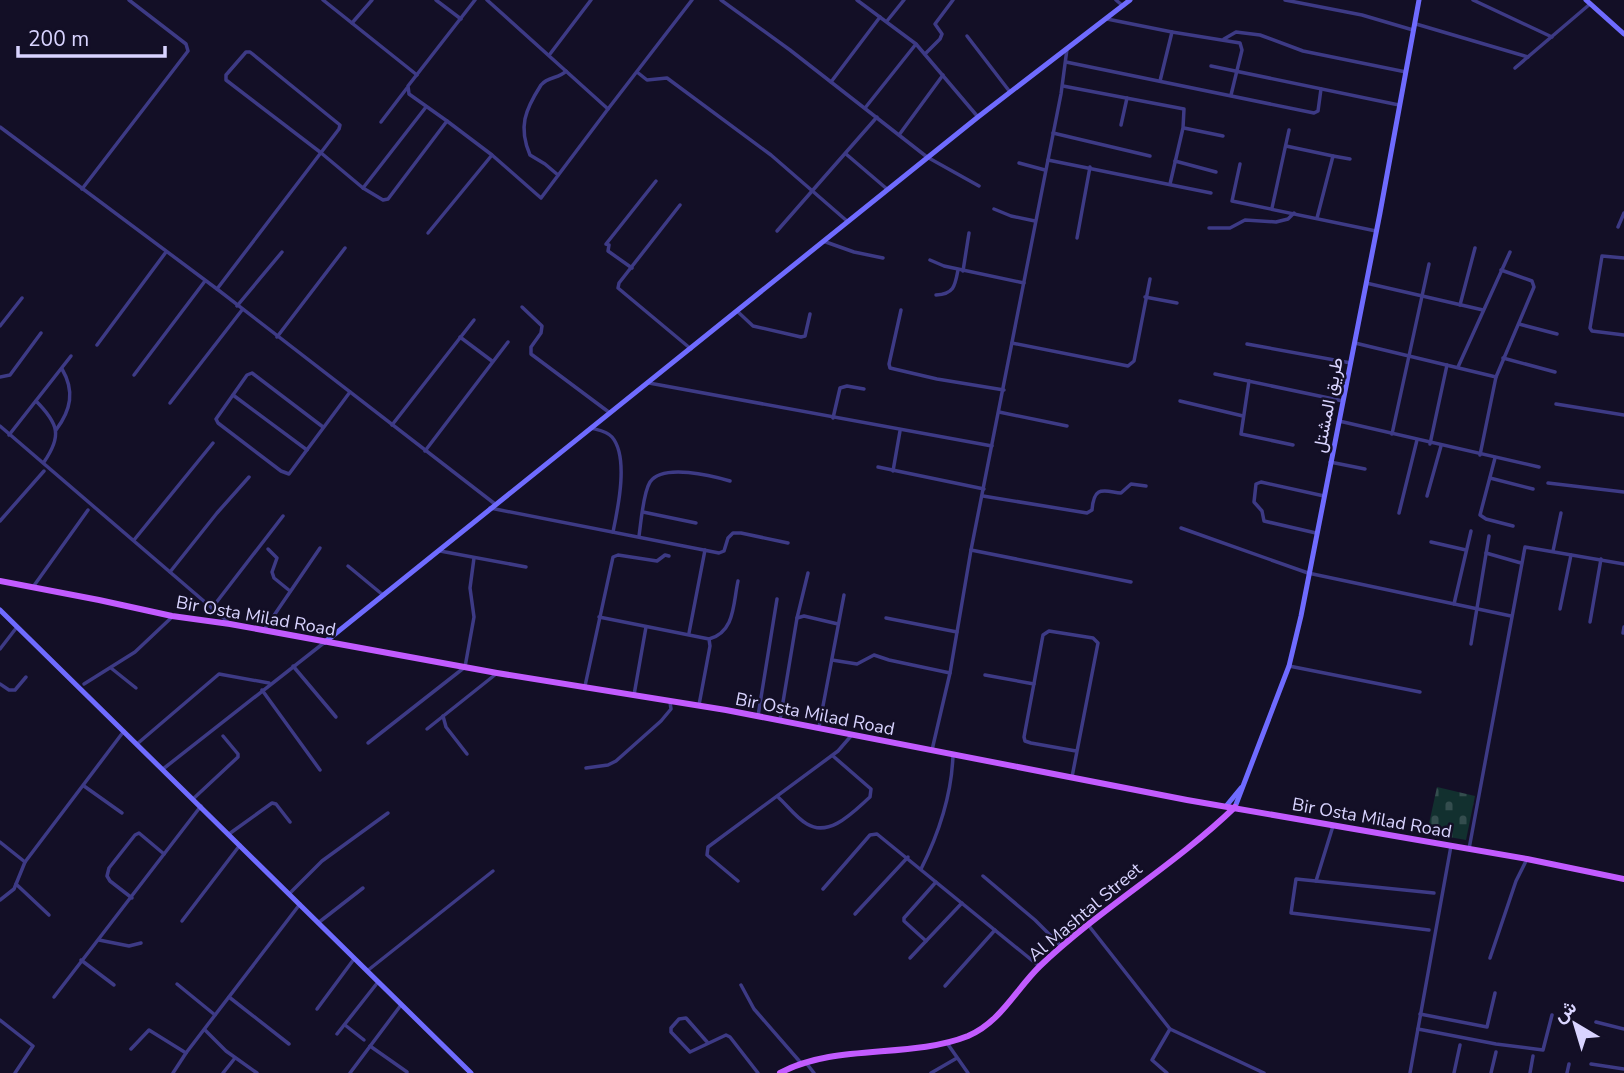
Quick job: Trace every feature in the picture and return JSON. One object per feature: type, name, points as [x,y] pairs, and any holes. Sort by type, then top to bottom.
[{"type":"main road","points":[[325,642],[927,157],[1130,0]]},
{"type":"main road","name":"طريق المشتل","points":[[1235,807],[1289,666],[1351,363],[1418,1]]},
{"type":"main road","points":[[1588,2],[1624,34]]},
{"type":"main road","name":"Bir Osta Milad Road","points":[[0,581],[172,616],[780,720],[851,736],[1624,879]]},
{"type":"main road","points":[[0,610],[471,1073]]},
{"type":"main road","points":[[1213,827],[1243,786]]},
{"type":"main road","name":"Al Mashtal Street","points":[[780,1073],[804,1064],[947,1043],[974,1033],[993,1021],[1040,967],[1062,947],[1235,807]]},
{"type":"street","points":[[82,189],[188,51],[186,44],[130,0]]},
{"type":"street","points":[[323,0],[417,75]]},
{"type":"street","points":[[352,23],[372,0]]},
{"type":"street","points":[[436,0],[461,19]]},
{"type":"street","points":[[381,122],[475,0]]},
{"type":"street","points":[[487,0],[608,109]]},
{"type":"street","points":[[550,54],[591,0]]},
{"type":"street","points":[[408,86],[409,94],[492,155],[541,198],[692,0]]},
{"type":"street","points":[[721,0],[927,157],[979,186]]},
{"type":"street","points":[[857,0],[916,44],[978,117]]},
{"type":"street","points":[[887,21],[904,0]]},
{"type":"street","points":[[925,54],[940,39],[942,34],[935,24],[953,0]]},
{"type":"street","points":[[1115,0],[1123,6]]},
{"type":"street","points":[[1285,0],[1414,27],[1528,57]]},
{"type":"street","points":[[1410,0],[1418,1]]},
{"type":"street","points":[[1473,0],[1552,37]]},
{"type":"street","points":[[1515,68],[1588,2]]},
{"type":"street","points":[[831,82],[880,17]]},
{"type":"street","points":[[1105,19],[1238,41],[1242,46],[1231,96]]},
{"type":"street","points":[[1160,81],[1172,32]]},
{"type":"street","points":[[1224,39],[1236,32],[1260,35],[1303,51],[1406,72]]},
{"type":"street","points":[[967,36],[1010,92]]},
{"type":"street","points":[[864,108],[916,44]]},
{"type":"street","points":[[932,750],[950,673],[971,550],[1063,86],[1067,49]]},
{"type":"street","points":[[217,289],[320,152],[339,129],[339,124],[250,52],[246,52],[226,75],[226,80],[320,152],[363,188],[379,199],[388,199],[447,121]]},
{"type":"street","points":[[1066,62],[1314,113],[1318,111],[1321,89]]},
{"type":"street","points":[[1211,66],[1399,105]]},
{"type":"street","points":[[558,175],[530,155],[522,134],[523,122],[545,80],[559,77],[567,70]]},
{"type":"street","points":[[637,72],[647,80],[667,78],[746,135],[848,221]]},
{"type":"street","points":[[899,135],[943,75]]},
{"type":"street","points":[[1063,86],[1182,107],[1186,111],[1170,184]]},
{"type":"street","points":[[1121,125],[1126,98]]},
{"type":"street","points":[[363,188],[426,106]]},
{"type":"street","points":[[777,232],[877,117]]},
{"type":"street","points":[[0,127],[217,289],[492,506],[723,553],[728,537],[733,533],[788,543]]},
{"type":"street","points":[[1183,128],[1223,136]]},
{"type":"street","points":[[1272,208],[1289,130]]},
{"type":"street","points":[[1053,133],[1150,156]]},
{"type":"street","points":[[1286,146],[1350,159]]},
{"type":"street","points":[[846,154],[887,189]]},
{"type":"street","points":[[428,233],[492,155]]},
{"type":"street","points":[[1317,218],[1333,156]]},
{"type":"street","points":[[1048,159],[1211,193]]},
{"type":"street","points":[[1175,161],[1216,172]]},
{"type":"street","points":[[1019,163],[1045,170]]},
{"type":"street","points":[[1240,164],[1232,201],[1376,231]]},
{"type":"street","points":[[1077,238],[1090,167]]},
{"type":"street","points":[[632,268],[608,251],[609,245],[606,244],[656,181]]},
{"type":"street","points":[[680,205],[619,284],[620,290],[691,349]]},
{"type":"street","points":[[994,209],[1035,221]]},
{"type":"street","points":[[1209,228],[1230,228],[1245,220],[1276,222],[1288,219],[1294,213]]},
{"type":"street","points":[[1618,227],[1624,213]]},
{"type":"street","points":[[936,295],[952,291],[961,270],[969,233]]},
{"type":"street","points":[[823,241],[854,252],[883,258]]},
{"type":"street","points":[[277,337],[345,248]]},
{"type":"street","points":[[1460,305],[1475,248]]},
{"type":"street","points":[[97,345],[166,252]]},
{"type":"street","points":[[237,306],[282,252]]},
{"type":"street","points":[[1458,368],[1510,252]]},
{"type":"street","points":[[1624,258],[1602,256],[1590,328],[1624,335]]},
{"type":"street","points":[[930,260],[961,270],[1024,283]]},
{"type":"street","points":[[1392,435],[1429,264]]},
{"type":"street","points":[[1480,455],[1496,377],[1534,284],[1501,270]]},
{"type":"street","points":[[1013,343],[1128,366],[1134,361],[1150,279]]},
{"type":"street","points":[[134,375],[205,281]]},
{"type":"street","points":[[1366,283],[1483,310]]},
{"type":"street","points":[[1145,297],[1177,303]]},
{"type":"street","points":[[0,326],[22,298]]},
{"type":"street","points":[[522,307],[542,326],[541,333],[531,347],[531,354],[610,413]]},
{"type":"street","points":[[170,403],[242,310]]},
{"type":"street","points":[[901,310],[890,368],[1004,390]]},
{"type":"street","points":[[737,311],[753,326],[802,337],[805,336],[810,314]]},
{"type":"street","points":[[392,425],[474,320]]},
{"type":"street","points":[[1519,324],[1557,334]]},
{"type":"street","points":[[0,377],[10,375],[41,333]]},
{"type":"street","points":[[460,337],[493,362]]},
{"type":"street","points":[[425,451],[508,342]]},
{"type":"street","points":[[1354,342],[1496,377]]},
{"type":"street","points":[[1247,344],[1351,363]]},
{"type":"street","points":[[9,435],[71,356]]},
{"type":"street","points":[[1503,358],[1555,372]]},
{"type":"street","points":[[1430,444],[1447,365]]},
{"type":"street","points":[[56,430],[68,413],[69,404],[67,379],[62,369]]},
{"type":"street","points":[[323,427],[252,373],[247,375],[216,416],[216,421],[281,471],[289,474],[350,392]]},
{"type":"street","points":[[1215,374],[1343,401]]},
{"type":"street","points":[[1249,381],[1240,431],[1244,436],[1293,444]]},
{"type":"street","points":[[646,383],[992,446]]},
{"type":"street","points":[[833,418],[840,388],[847,386],[864,389]]},
{"type":"street","points":[[233,395],[307,450]]},
{"type":"street","points":[[36,401],[55,424],[56,430],[55,445],[44,463]]},
{"type":"street","points":[[1180,401],[1243,416]]},
{"type":"street","points":[[1556,404],[1624,415]]},
{"type":"street","points":[[999,412],[1067,426]]},
{"type":"street","points":[[1339,421],[1539,467]]},
{"type":"street","points":[[0,426],[230,624]]},
{"type":"street","points":[[591,428],[613,437],[621,456],[620,489],[613,532]]},
{"type":"street","points":[[892,471],[901,431]]},
{"type":"street","points":[[1399,513],[1417,440]]},
{"type":"street","points":[[134,540],[213,443]]},
{"type":"street","points":[[1427,496],[1441,446]]},
{"type":"street","points":[[1494,458],[1480,514],[1486,519],[1513,526]]},
{"type":"street","points":[[1330,462],[1365,469]]},
{"type":"street","points":[[878,467],[984,489]]},
{"type":"street","points":[[0,521],[44,471]]},
{"type":"street","points":[[639,537],[651,481],[663,473],[692,473],[730,481]]},
{"type":"street","points":[[170,572],[216,513],[249,477]]},
{"type":"street","points":[[1490,478],[1533,489]]},
{"type":"street","points":[[1316,533],[1264,521],[1262,512],[1254,502],[1256,484],[1259,481],[1266,482],[1324,496]]},
{"type":"street","points":[[1548,483],[1624,492]]},
{"type":"street","points":[[983,496],[1087,513],[1092,510],[1097,492],[1105,489],[1119,493],[1131,484],[1146,486]]},
{"type":"street","points":[[33,587],[88,510]]},
{"type":"street","points":[[643,512],[695,523]]},
{"type":"street","points":[[1553,551],[1561,513]]},
{"type":"street","points":[[212,608],[283,516]]},
{"type":"street","points":[[1181,528],[1308,573],[1511,616]]},
{"type":"street","points":[[1454,604],[1471,531]]},
{"type":"street","points":[[1471,644],[1489,536]]},
{"type":"street","points":[[1430,542],[1466,550]]},
{"type":"street","points":[[1468,849],[1521,563],[1527,547],[1624,564]]},
{"type":"street","points":[[264,630],[320,548]]},
{"type":"street","points":[[268,550],[277,558],[272,572],[274,578],[290,592]]},
{"type":"street","points":[[438,550],[526,567]]},
{"type":"street","points":[[689,634],[705,550]]},
{"type":"street","points":[[971,550],[1131,582]]},
{"type":"street","points":[[1486,553],[1521,563]]},
{"type":"street","points":[[585,686],[613,557],[618,555],[657,561],[665,555],[669,556]]},
{"type":"street","points":[[1560,609],[1571,555]]},
{"type":"street","points":[[369,743],[465,667],[474,617],[470,588],[474,558]]},
{"type":"street","points":[[1590,622],[1601,559]]},
{"type":"street","points":[[348,566],[383,595]]},
{"type":"street","points":[[780,720],[797,618],[808,573]]},
{"type":"street","points":[[599,617],[709,639],[719,636],[727,629],[738,581]]},
{"type":"street","points":[[818,729],[844,595]]},
{"type":"street","points":[[758,716],[777,599]]},
{"type":"street","points":[[84,684],[144,645],[172,616]]},
{"type":"street","points":[[797,618],[804,616],[838,624]]},
{"type":"street","points":[[886,618],[957,632]]},
{"type":"street","points":[[0,649],[17,627]]},
{"type":"street","points":[[634,695],[646,627]]},
{"type":"street","points":[[1623,633],[1624,627]]},
{"type":"street","points":[[1072,777],[1098,643],[1097,640],[1049,631],[1043,635],[1024,737],[1025,741],[1076,751]]},
{"type":"street","points":[[699,706],[709,639]]},
{"type":"street","points":[[163,769],[325,642]]},
{"type":"street","points":[[832,660],[857,664],[874,655],[950,673]]},
{"type":"street","points":[[293,666],[336,717]]},
{"type":"street","points":[[1289,666],[1420,692]]},
{"type":"street","points":[[111,668],[136,688]]},
{"type":"street","points":[[426,729],[497,673]]},
{"type":"street","points":[[137,744],[219,674],[271,683]]},
{"type":"street","points":[[985,674],[1034,684]]},
{"type":"street","points":[[0,684],[9,690],[15,690],[26,677]]},
{"type":"street","points":[[262,690],[320,770]]},
{"type":"street","points":[[586,768],[616,761],[668,714],[670,702]]},
{"type":"street","points":[[443,716],[446,727],[467,754]]},
{"type":"street","points":[[0,900],[10,894],[25,862],[124,731]]},
{"type":"street","points":[[193,799],[238,757],[223,736]]},
{"type":"street","points":[[738,881],[707,855],[708,847],[778,797],[832,755],[851,736]]},
{"type":"street","points":[[921,869],[946,804],[953,754]]},
{"type":"street","points":[[778,797],[805,823],[816,828],[840,822],[870,797],[871,789],[832,755]]},
{"type":"street","points":[[83,786],[122,813]]},
{"type":"street","points":[[229,834],[272,803],[276,804],[290,822]]},
{"type":"street","points":[[54,997],[201,806]]},
{"type":"street","points":[[289,894],[322,861],[388,813]]},
{"type":"street","points":[[1316,881],[1333,825]]},
{"type":"street","points":[[132,898],[110,881],[107,876],[109,868],[139,833],[164,854]]},
{"type":"street","points":[[823,889],[870,835],[877,834],[1040,967]]},
{"type":"street","points":[[0,842],[25,862]]},
{"type":"street","points":[[182,921],[240,845]]},
{"type":"street","points":[[1410,1073],[1451,846]]},
{"type":"street","points":[[855,914],[908,858]]},
{"type":"street","points":[[1490,958],[1527,859]]},
{"type":"street","points":[[367,971],[493,871]]},
{"type":"street","points":[[983,876],[1062,947]]},
{"type":"street","points":[[1429,930],[1291,913],[1296,879],[1434,893]]},
{"type":"street","points":[[926,941],[904,918],[936,881]]},
{"type":"street","points":[[16,884],[50,915]]},
{"type":"street","points":[[318,923],[363,888]]},
{"type":"street","points":[[911,958],[962,903]]},
{"type":"street","points":[[173,1073],[300,904]]},
{"type":"street","points":[[1089,926],[1170,1029],[1264,1073]]},
{"type":"street","points":[[945,986],[995,930]]},
{"type":"street","points":[[99,940],[129,946],[141,943]]},
{"type":"street","points":[[317,1009],[354,959]]},
{"type":"street","points":[[81,960],[114,985]]},
{"type":"street","points":[[337,1034],[378,982]]},
{"type":"street","points":[[177,984],[215,1015]]},
{"type":"street","points":[[741,985],[754,1009],[814,1073]]},
{"type":"street","points":[[1420,1014],[1488,1027],[1495,993]]},
{"type":"street","points":[[229,997],[289,1044]]},
{"type":"street","points":[[350,1073],[401,1005]]},
{"type":"street","points":[[1418,1029],[1543,1050],[1552,1015]]},
{"type":"street","points":[[708,1043],[686,1018],[679,1019],[671,1028],[671,1032],[690,1052],[726,1035],[730,1037],[758,1073]]},
{"type":"street","points":[[0,1020],[33,1046],[33,1050],[15,1073]]},
{"type":"street","points":[[1596,1022],[1624,1029]]},
{"type":"street","points":[[345,1025],[365,1040]]},
{"type":"street","points":[[1167,1073],[1152,1060],[1170,1029]]},
{"type":"street","points":[[131,1049],[149,1030],[187,1054]]},
{"type":"street","points":[[205,1030],[235,1058],[257,1073]]},
{"type":"street","points":[[947,1043],[968,1073]]},
{"type":"street","points":[[1454,1073],[1460,1045]]},
{"type":"street","points":[[370,1046],[407,1072]]},
{"type":"street","points":[[1491,1073],[1496,1052]]},
{"type":"street","points":[[1530,1073],[1533,1056]]},
{"type":"street","points":[[223,1073],[235,1058]]},
{"type":"street","points":[[931,1073],[957,1058]]},
{"type":"street","points":[[1567,1073],[1569,1064]]},
{"type":"street","points":[[1591,1064],[1624,1069]]},
{"type":"green space","points":[[1437,787],[1475,796],[1466,840],[1427,833]]}]
